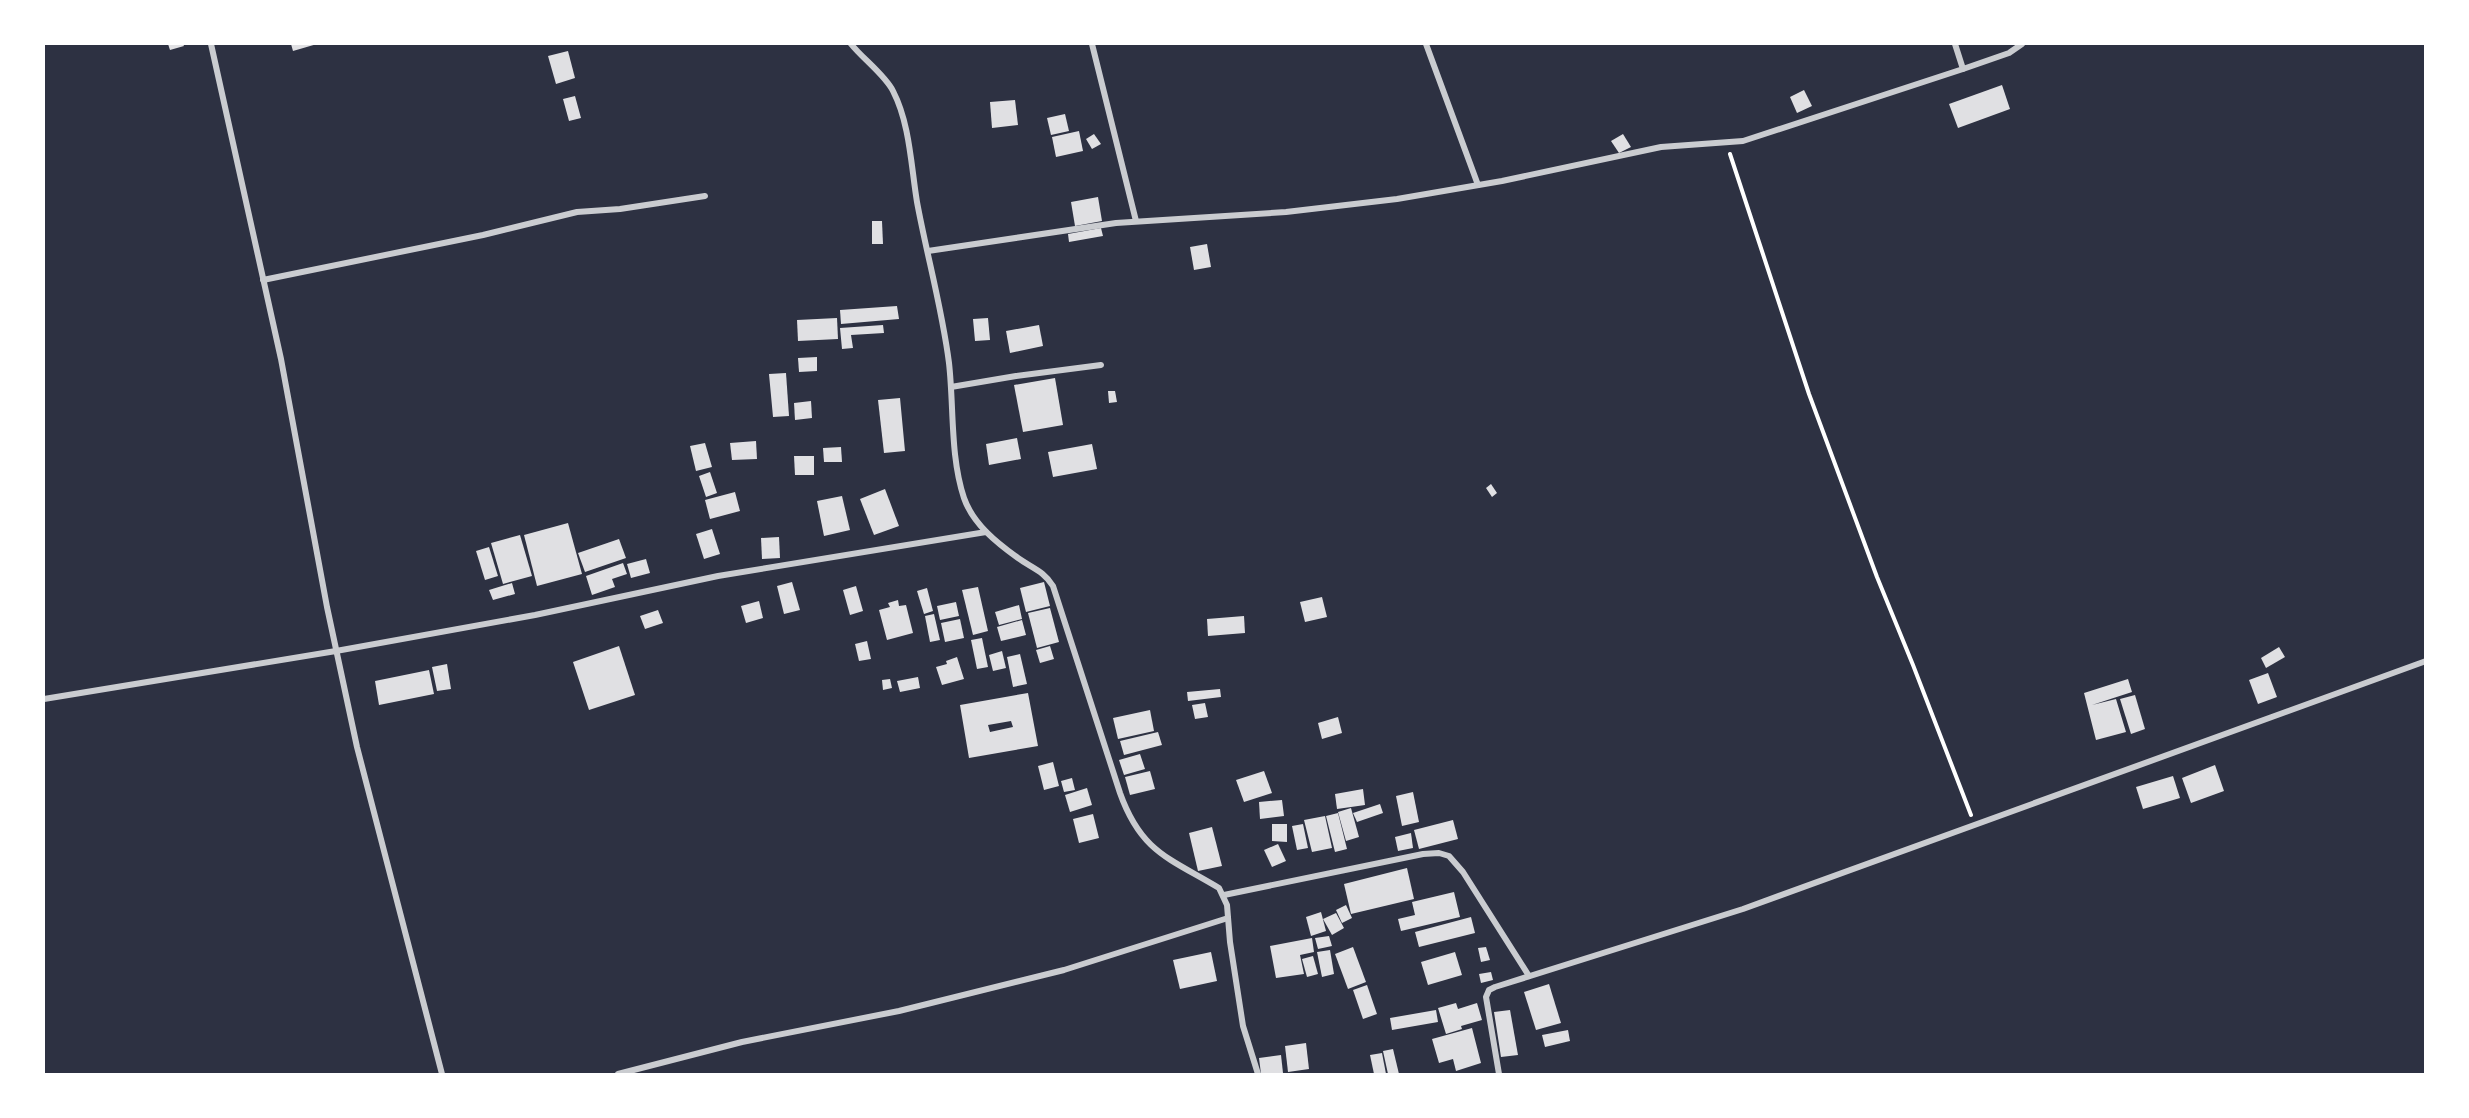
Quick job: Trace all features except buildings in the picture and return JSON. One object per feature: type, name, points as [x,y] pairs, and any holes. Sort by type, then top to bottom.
[{"type":"street","points":[[211,44],[283,370],[336,651],[360,759],[442,1074]]},
{"type":"street","points":[[851,44],[882,76],[894,93],[906,127],[941,317],[964,498],[972,516],[986,532],[1019,559],[1037,567],[1053,586],[1120,793],[1140,834],[1153,849],[1219,888],[1224,895],[1243,1026],[1258,1074]]},
{"type":"street","points":[[1092,44],[1136,221]]},
{"type":"street","points":[[1426,44],[1478,185]]},
{"type":"street","points":[[1955,44],[1963,69]]},
{"type":"street","points":[[928,251],[1136,221],[1286,212],[1397,199],[1478,185],[1644,150],[1743,141],[1963,69],[2009,53],[2022,44]]},
{"type":"street","points":[[263,280],[483,235],[578,212],[620,209],[705,196]]},
{"type":"street","points":[[951,387],[1101,365]]},
{"type":"street","points":[[44,699],[336,651],[535,615],[718,576],[986,532]]},
{"type":"street","points":[[1499,1074],[1486,998],[1489,990],[1495,987],[1743,909],[2426,662]]},
{"type":"street","points":[[1224,895],[1423,854],[1439,853],[1449,856],[1463,873],[1528,976]]},
{"type":"street","points":[[620,1074],[742,1042],[899,1011],[1064,970],[1228,918]]},
{"type":"path","points":[[1726,142],[1809,394],[1877,577],[1975,824]]}]
